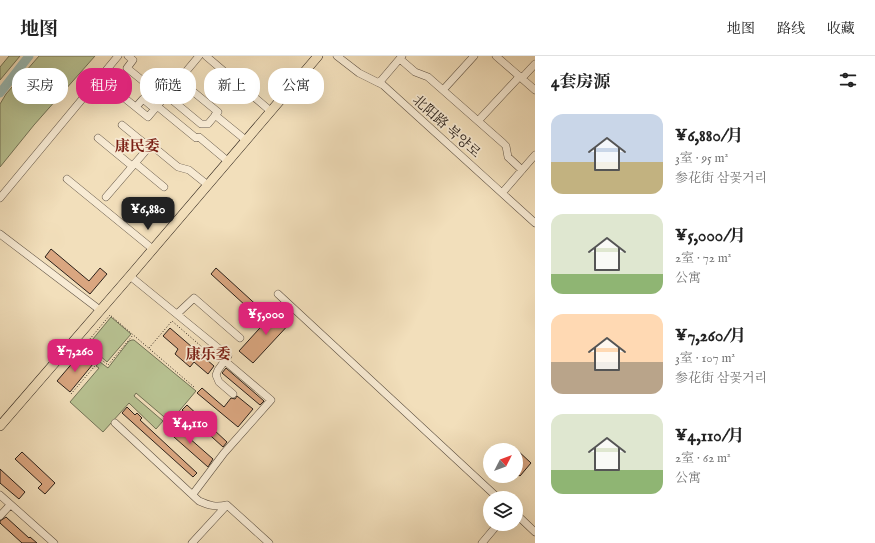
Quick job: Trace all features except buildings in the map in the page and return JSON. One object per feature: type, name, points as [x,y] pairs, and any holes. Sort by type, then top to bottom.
[{"type":"main road","points":[[0,418],[204,182],[310,56]]},
{"type":"main road","points":[[0,426],[318,56]]},
{"type":"street","points":[[108,68],[118,56]]},
{"type":"street","points":[[128,56],[133,60],[127,68],[140,79]]},
{"type":"street","points":[[189,68],[199,56]]},
{"type":"street","points":[[206,56],[267,108]]},
{"type":"street","name":"北阳路 북양로","points":[[337,56],[359,74],[379,83],[535,223]]},
{"type":"street","points":[[443,90],[474,56]]},
{"type":"street","points":[[496,56],[535,90]]},
{"type":"street","points":[[379,83],[401,58],[417,73],[428,77],[503,143],[506,146],[508,157],[522,170]]},
{"type":"street","points":[[478,121],[535,64]]},
{"type":"street","points":[[178,104],[201,124],[208,124],[218,112],[196,94]]},
{"type":"street","points":[[136,107],[142,99],[196,138],[199,137],[224,158]]},
{"type":"street","points":[[0,198],[78,104]]},
{"type":"street","points":[[132,104],[148,117],[159,104]]},
{"type":"street","points":[[215,115],[242,137]]},
{"type":"street","points":[[122,125],[149,147],[155,148],[178,167],[189,170],[204,182]]},
{"type":"street","points":[[98,138],[164,186]]},
{"type":"street","points":[[106,197],[149,147]]},
{"type":"street","points":[[502,193],[535,155]]},
{"type":"street","points":[[67,179],[149,246]]},
{"type":"street","points":[[0,234],[96,307]]},
{"type":"street","points":[[130,276],[228,356],[221,361],[216,378],[233,394]]},
{"type":"street","points":[[278,294],[490,491]]},
{"type":"street","points":[[177,314],[194,298],[240,338]]},
{"type":"street","points":[[193,494],[224,453],[272,400],[221,361]]},
{"type":"street","points":[[115,423],[199,500],[216,507],[227,505]]},
{"type":"street","points":[[0,495],[54,543]]},
{"type":"street","points":[[0,516],[10,505]]},
{"type":"street","points":[[192,543],[227,505]]},
{"type":"street","points":[[227,505],[269,543]]},
{"type":"street","points":[[523,521],[535,532]]},
{"type":"street","points":[[482,543],[492,531]]},
{"type":"path","points":[[84,346],[110,315],[194,387]]},
{"type":"path","points":[[148,348],[172,321],[221,361]]},
{"type":"path","points":[[75,339],[108,365],[133,335]]},
{"type":"path","points":[[71,394],[100,359]]},
{"type":"green space","points":[[9,56],[20,56],[0,80],[0,67]]},
{"type":"green space","points":[[39,56],[95,56],[84,68],[76,68],[76,77],[68,87],[68,68],[29,68]]},
{"type":"green space","points":[[12,87],[12,104],[53,104],[0,167],[0,104]]},
{"type":"green space","points":[[111,317],[131,334],[107,362],[88,345]]},
{"type":"green space","points":[[134,340],[196,391],[170,422],[136,393],[134,396],[163,421],[156,429],[129,403],[103,432],[70,402],[99,368],[96,366],[100,362],[108,368],[129,341]]},
{"type":"waterway","points":[[0,93],[29,56]]},
{"type":"district","name":"康民委","points":[[137,146]]},
{"type":"district","name":"康乐委","points":[[208,354]]}]
